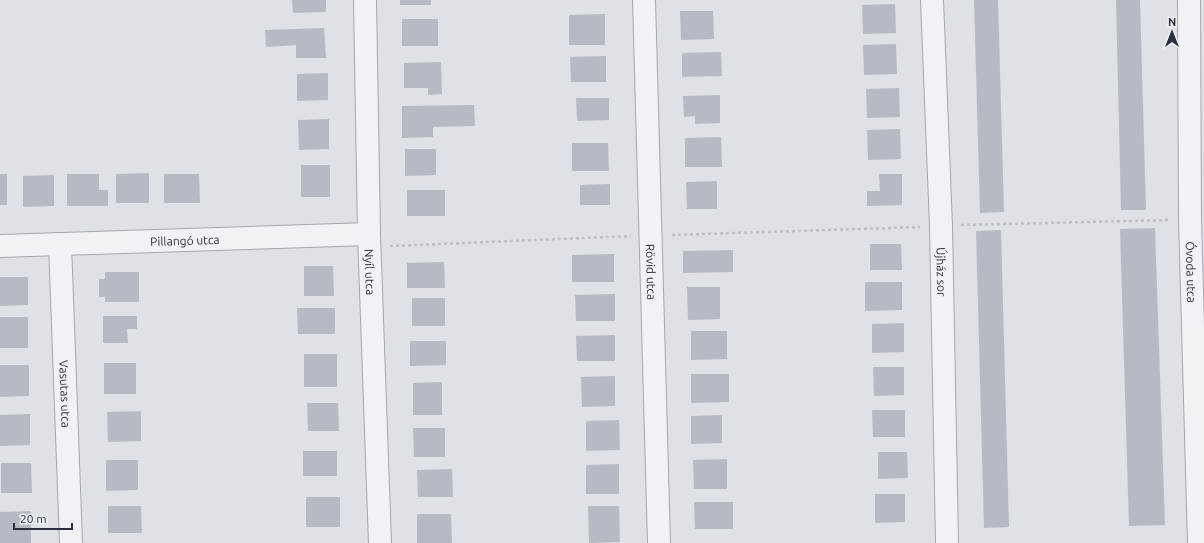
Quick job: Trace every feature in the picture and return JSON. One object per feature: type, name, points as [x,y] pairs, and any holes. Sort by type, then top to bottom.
[{"type":"street","name":"Nyíl utca","points":[[365,0],[370,234],[380,543]]},
{"type":"street","name":"Rövid utca","points":[[644,0],[659,543]]},
{"type":"street","name":"Újház sor","points":[[932,0],[941,226],[948,543]]},
{"type":"street","name":"Óvoda utca","points":[[1189,0],[1190,219],[1200,543]]},
{"type":"street","name":"Pillangó utca","points":[[0,246],[370,234]]},
{"type":"street","name":"Vasutas utca","points":[[60,244],[71,543]]},
{"type":"path","points":[[370,234],[380,246],[651,235],[1190,219]]},
{"type":"building","points":[[292,0],[326,0],[326,12],[293,13]]},
{"type":"building","points":[[400,0],[431,0],[431,5],[400,5]]},
{"type":"building","points":[[974,0],[998,0],[1004,212],[980,213]]},
{"type":"building","points":[[1116,0],[1140,0],[1146,210],[1121,210]]},
{"type":"building","points":[[895,4],[896,33],[863,34],[862,5]]},
{"type":"building","points":[[680,11],[713,11],[714,39],[681,40]]},
{"type":"building","points":[[605,14],[605,45],[569,45],[569,15]]},
{"type":"building","points":[[402,19],[438,19],[438,46],[402,46]]},
{"type":"building","points":[[324,28],[326,58],[296,58],[296,45],[266,47],[265,30]]},
{"type":"building","points":[[896,44],[897,74],[864,75],[863,45]]},
{"type":"building","points":[[721,52],[722,76],[682,77],[682,53]]},
{"type":"building","points":[[606,56],[606,82],[571,82],[570,57]]},
{"type":"building","points":[[441,62],[442,94],[428,95],[428,88],[404,88],[404,63]]},
{"type":"building","points":[[328,73],[328,100],[297,101],[297,74]]},
{"type":"building","points":[[899,88],[900,117],[867,118],[866,89]]},
{"type":"building","points":[[720,95],[720,123],[695,124],[695,116],[684,117],[683,96]]},
{"type":"building","points":[[576,98],[609,98],[609,120],[577,121]]},
{"type":"building","points":[[474,105],[475,126],[433,127],[433,137],[402,138],[402,106]]},
{"type":"building","points":[[329,119],[329,149],[299,150],[298,120]]},
{"type":"building","points":[[900,129],[901,159],[868,160],[867,130]]},
{"type":"building","points":[[721,137],[722,167],[685,167],[685,138]]},
{"type":"building","points":[[572,143],[608,143],[609,171],[572,171]]},
{"type":"building","points":[[405,149],[436,149],[436,175],[405,176]]},
{"type":"building","points":[[301,165],[330,165],[330,197],[301,197]]},
{"type":"building","points":[[149,173],[149,203],[116,203],[116,174]]},
{"type":"building","points":[[0,174],[7,174],[7,205],[0,205]]},
{"type":"building","points":[[67,174],[99,174],[99,190],[108,190],[108,206],[67,206]]},
{"type":"building","points":[[164,174],[199,174],[200,203],[164,203]]},
{"type":"building","points":[[879,174],[902,174],[902,205],[867,206],[867,191],[880,191]]},
{"type":"building","points":[[54,175],[54,206],[23,207],[23,176]]},
{"type":"building","points":[[717,181],[717,209],[687,209],[686,182]]},
{"type":"building","points":[[610,184],[610,205],[580,205],[580,185]]},
{"type":"building","points":[[407,190],[445,190],[445,216],[407,216]]},
{"type":"building","points":[[1155,228],[1165,525],[1129,526],[1120,229]]},
{"type":"building","points":[[1001,230],[1009,527],[984,528],[976,231]]},
{"type":"building","points":[[870,244],[901,244],[902,270],[870,270]]},
{"type":"building","points":[[733,250],[733,272],[683,273],[683,251]]},
{"type":"building","points":[[614,254],[614,282],[572,282],[572,255]]},
{"type":"building","points":[[444,262],[445,288],[407,288],[407,263]]},
{"type":"building","points":[[304,266],[333,266],[334,296],[304,296]]},
{"type":"building","points":[[105,272],[139,272],[139,302],[105,302],[105,297],[99,297],[99,279],[105,279]]},
{"type":"building","points":[[0,277],[28,277],[28,305],[0,306]]},
{"type":"building","points":[[865,282],[902,282],[902,310],[865,311]]},
{"type":"building","points":[[687,287],[720,287],[720,319],[688,320]]},
{"type":"building","points":[[615,294],[615,321],[576,321],[575,295]]},
{"type":"building","points":[[412,298],[445,298],[445,326],[412,326]]},
{"type":"building","points":[[297,308],[335,308],[335,334],[298,334]]},
{"type":"building","points":[[103,316],[137,316],[137,329],[127,329],[128,343],[103,343]]},
{"type":"building","points":[[0,317],[28,317],[28,348],[0,348]]},
{"type":"building","points":[[904,323],[904,352],[872,353],[872,324]]},
{"type":"building","points":[[691,331],[727,331],[727,359],[691,360]]},
{"type":"building","points":[[615,335],[615,361],[577,361],[576,336]]},
{"type":"building","points":[[410,341],[446,341],[446,365],[410,366]]},
{"type":"building","points":[[304,354],[337,354],[337,387],[304,387]]},
{"type":"building","points":[[104,363],[136,363],[136,394],[104,394]]},
{"type":"building","points":[[0,365],[29,365],[29,396],[0,397]]},
{"type":"building","points":[[873,367],[904,367],[904,395],[874,396]]},
{"type":"building","points":[[691,374],[729,374],[729,402],[691,403]]},
{"type":"building","points":[[615,376],[615,406],[582,407],[581,377]]},
{"type":"building","points":[[442,382],[442,415],[413,415],[413,383]]},
{"type":"building","points":[[307,403],[338,403],[339,431],[308,431]]},
{"type":"building","points":[[872,410],[905,410],[905,437],[873,437]]},
{"type":"building","points":[[141,411],[141,441],[108,442],[107,412]]},
{"type":"building","points":[[30,414],[30,445],[0,446],[0,415]]},
{"type":"building","points":[[722,415],[722,443],[691,444],[691,416]]},
{"type":"building","points":[[619,420],[620,450],[586,451],[586,421]]},
{"type":"building","points":[[413,428],[445,428],[445,457],[414,457]]},
{"type":"building","points":[[303,451],[337,451],[337,476],[303,476]]},
{"type":"building","points":[[878,452],[907,452],[908,478],[878,479]]},
{"type":"building","points":[[727,459],[727,489],[694,489],[693,460]]},
{"type":"building","points":[[106,460],[138,460],[138,490],[106,491]]},
{"type":"building","points":[[1,463],[31,463],[32,493],[1,493]]},
{"type":"building","points":[[619,464],[619,494],[586,494],[586,465]]},
{"type":"building","points":[[452,469],[453,497],[418,497],[417,470]]},
{"type":"building","points":[[875,494],[905,494],[905,522],[875,523]]},
{"type":"building","points":[[306,497],[340,497],[340,527],[306,527]]},
{"type":"building","points":[[694,502],[733,502],[733,529],[695,529]]},
{"type":"building","points":[[108,506],[141,506],[142,533],[108,533]]},
{"type":"building","points":[[588,506],[619,506],[620,542],[589,543]]},
{"type":"building","points":[[31,511],[31,543],[0,543],[0,512]]},
{"type":"building","points":[[417,514],[451,514],[452,543],[417,543]]}]
